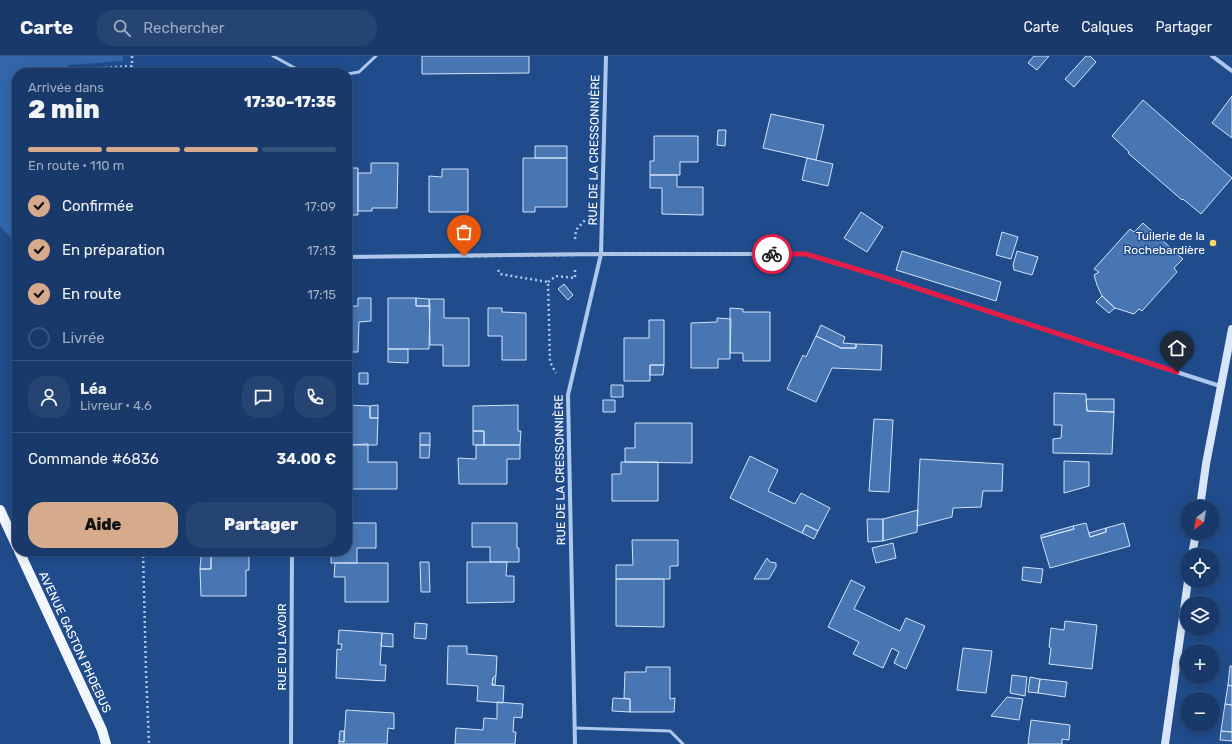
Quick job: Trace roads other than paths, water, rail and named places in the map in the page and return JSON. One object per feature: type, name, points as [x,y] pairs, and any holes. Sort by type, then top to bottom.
[{"type":"main road","points":[[1201,500],[1220,386],[1232,329]]},
{"type":"main road","points":[[0,510],[12,536]]},
{"type":"main road","name":"AVENUE GASTON PHOEBUS","points":[[21,556],[102,730],[106,744]]},
{"type":"main road","points":[[1165,744],[1187,588]]},
{"type":"street","name":"RUE DE LA CRESSONNIÈRE","points":[[575,744],[568,395],[601,254],[606,56]]},
{"type":"street","points":[[1212,56],[1232,71]]},
{"type":"street","points":[[352,257],[601,254],[806,254],[876,275],[1220,386]]},
{"type":"street","name":"RUE DU LAVOIR","points":[[291,744],[292,556]]},
{"type":"lane","points":[[274,56],[295,68]]},
{"type":"lane","points":[[352,73],[359,72],[376,56]]},
{"type":"lane","points":[[575,728],[670,731],[683,744]]},
{"type":"place","name":"Tuilerie de la Rochebardière","points":[[1213,243]]}]
